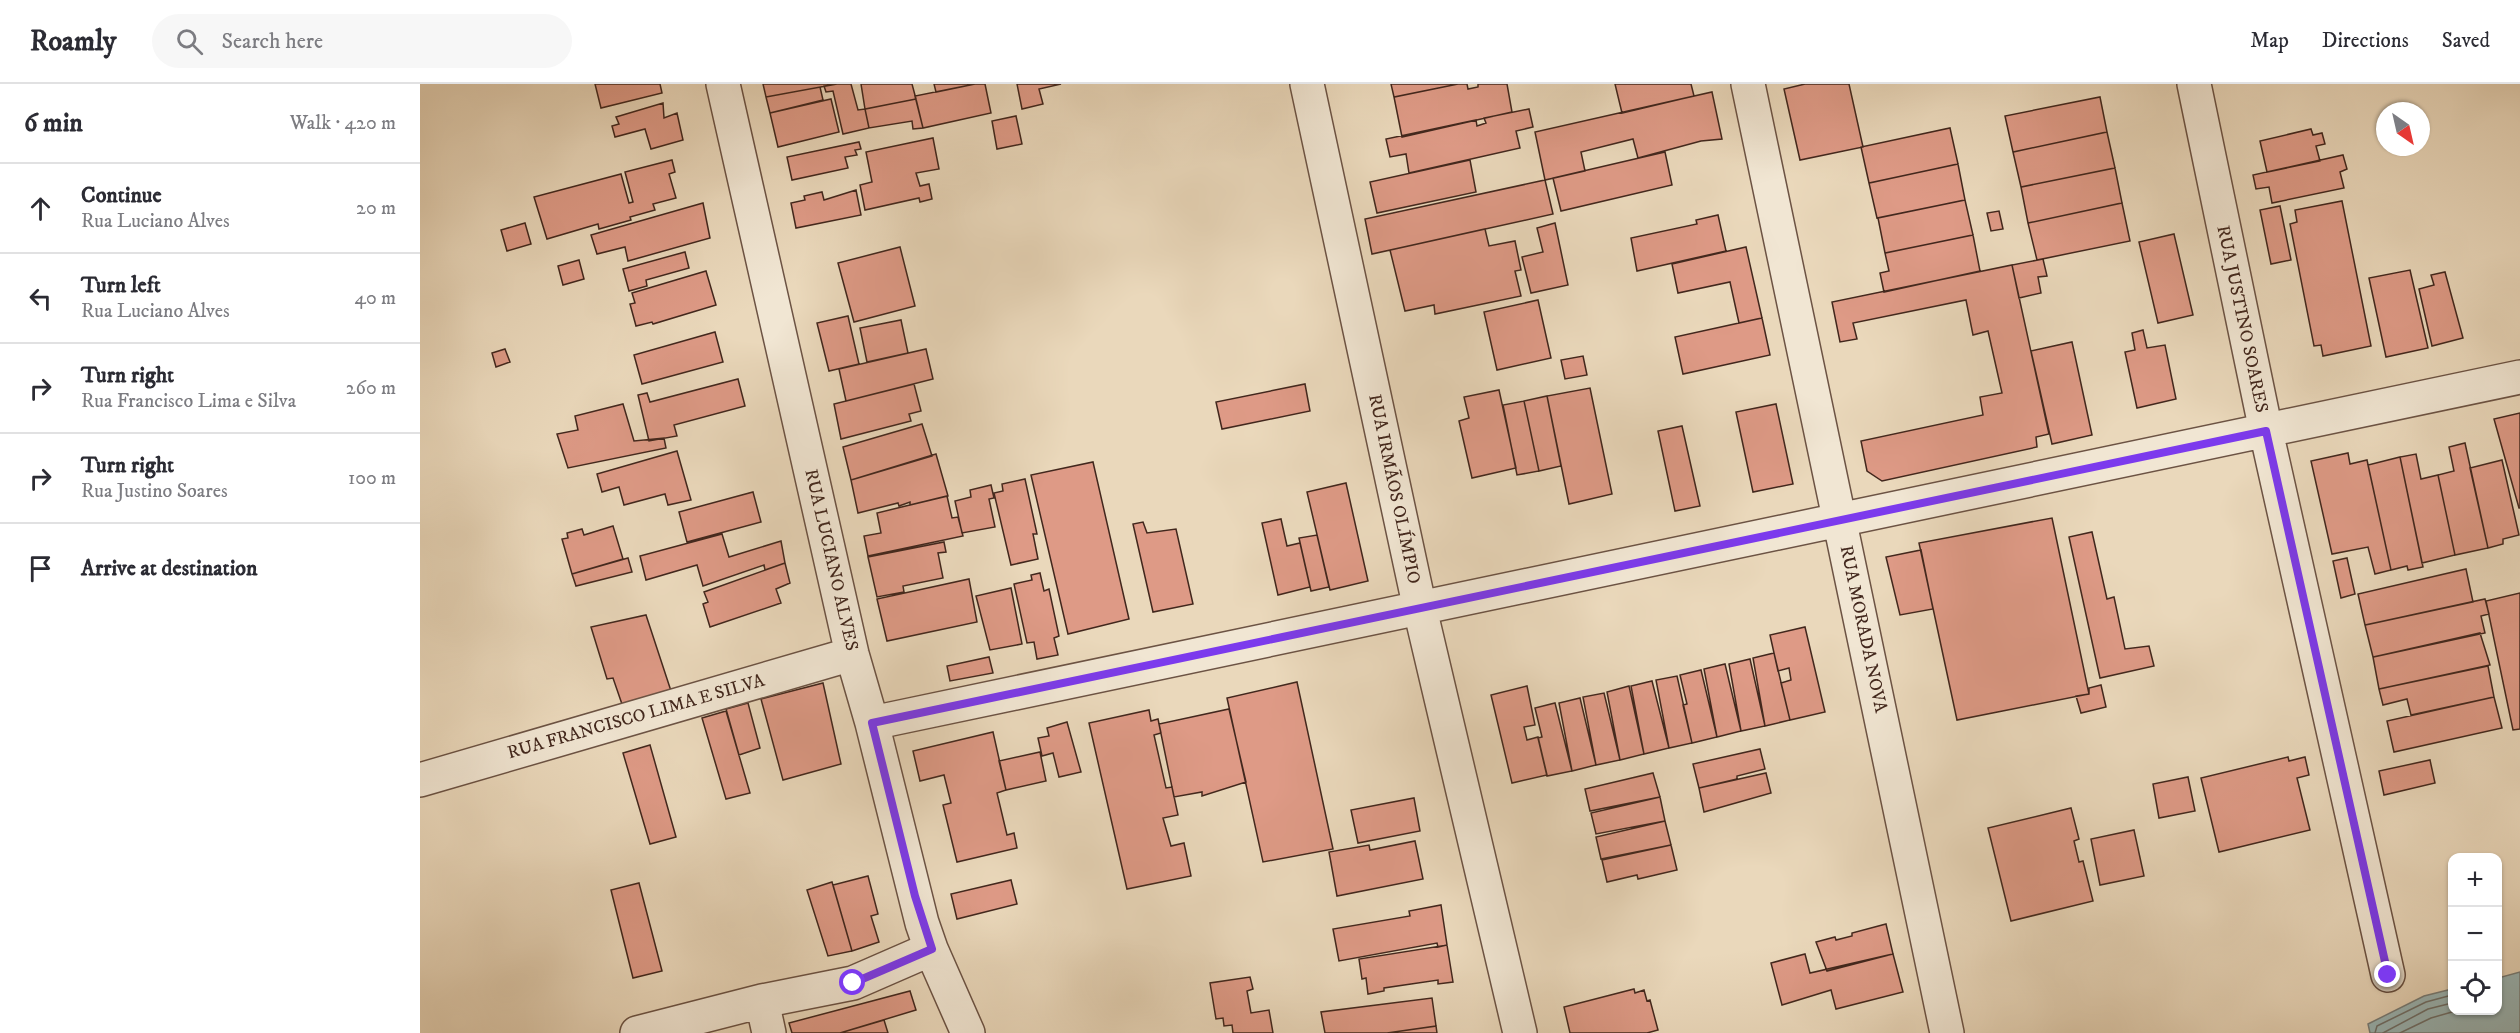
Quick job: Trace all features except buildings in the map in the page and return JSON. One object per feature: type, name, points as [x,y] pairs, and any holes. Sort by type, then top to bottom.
[{"type":"street","name":"RUA LUCIANO ALVES","points":[[723,84],[852,654],[872,723],[917,905],[932,949],[968,1033]]},
{"type":"street","name":"RUA IRMÃOS OLÍMPIO","points":[[1307,84],[1420,609],[1520,1033]]},
{"type":"street","name":"RUA MORADA NOVA","points":[[1748,84],[1947,1033]]},
{"type":"street","name":"RUA JUSTINO SOARES","points":[[2194,84],[2266,431],[2388,975]]},
{"type":"street","points":[[872,723],[2520,377]]},
{"type":"street","name":"RUA FRANCISCO LIMA E SILVA","points":[[420,780],[852,654]]},
{"type":"street","points":[[637,1033],[762,1001],[853,983],[932,949]]},
{"type":"street","points":[[762,1001],[769,1033]]},
{"type":"water","points":[[2520,972],[2520,1033],[2370,1033],[2368,1024],[2424,996],[2448,990],[2448,1015],[2502,1015],[2502,977]]},
{"type":"route","points":[[853,983],[932,949],[922,923],[872,723],[2266,431],[2388,975]]}]
